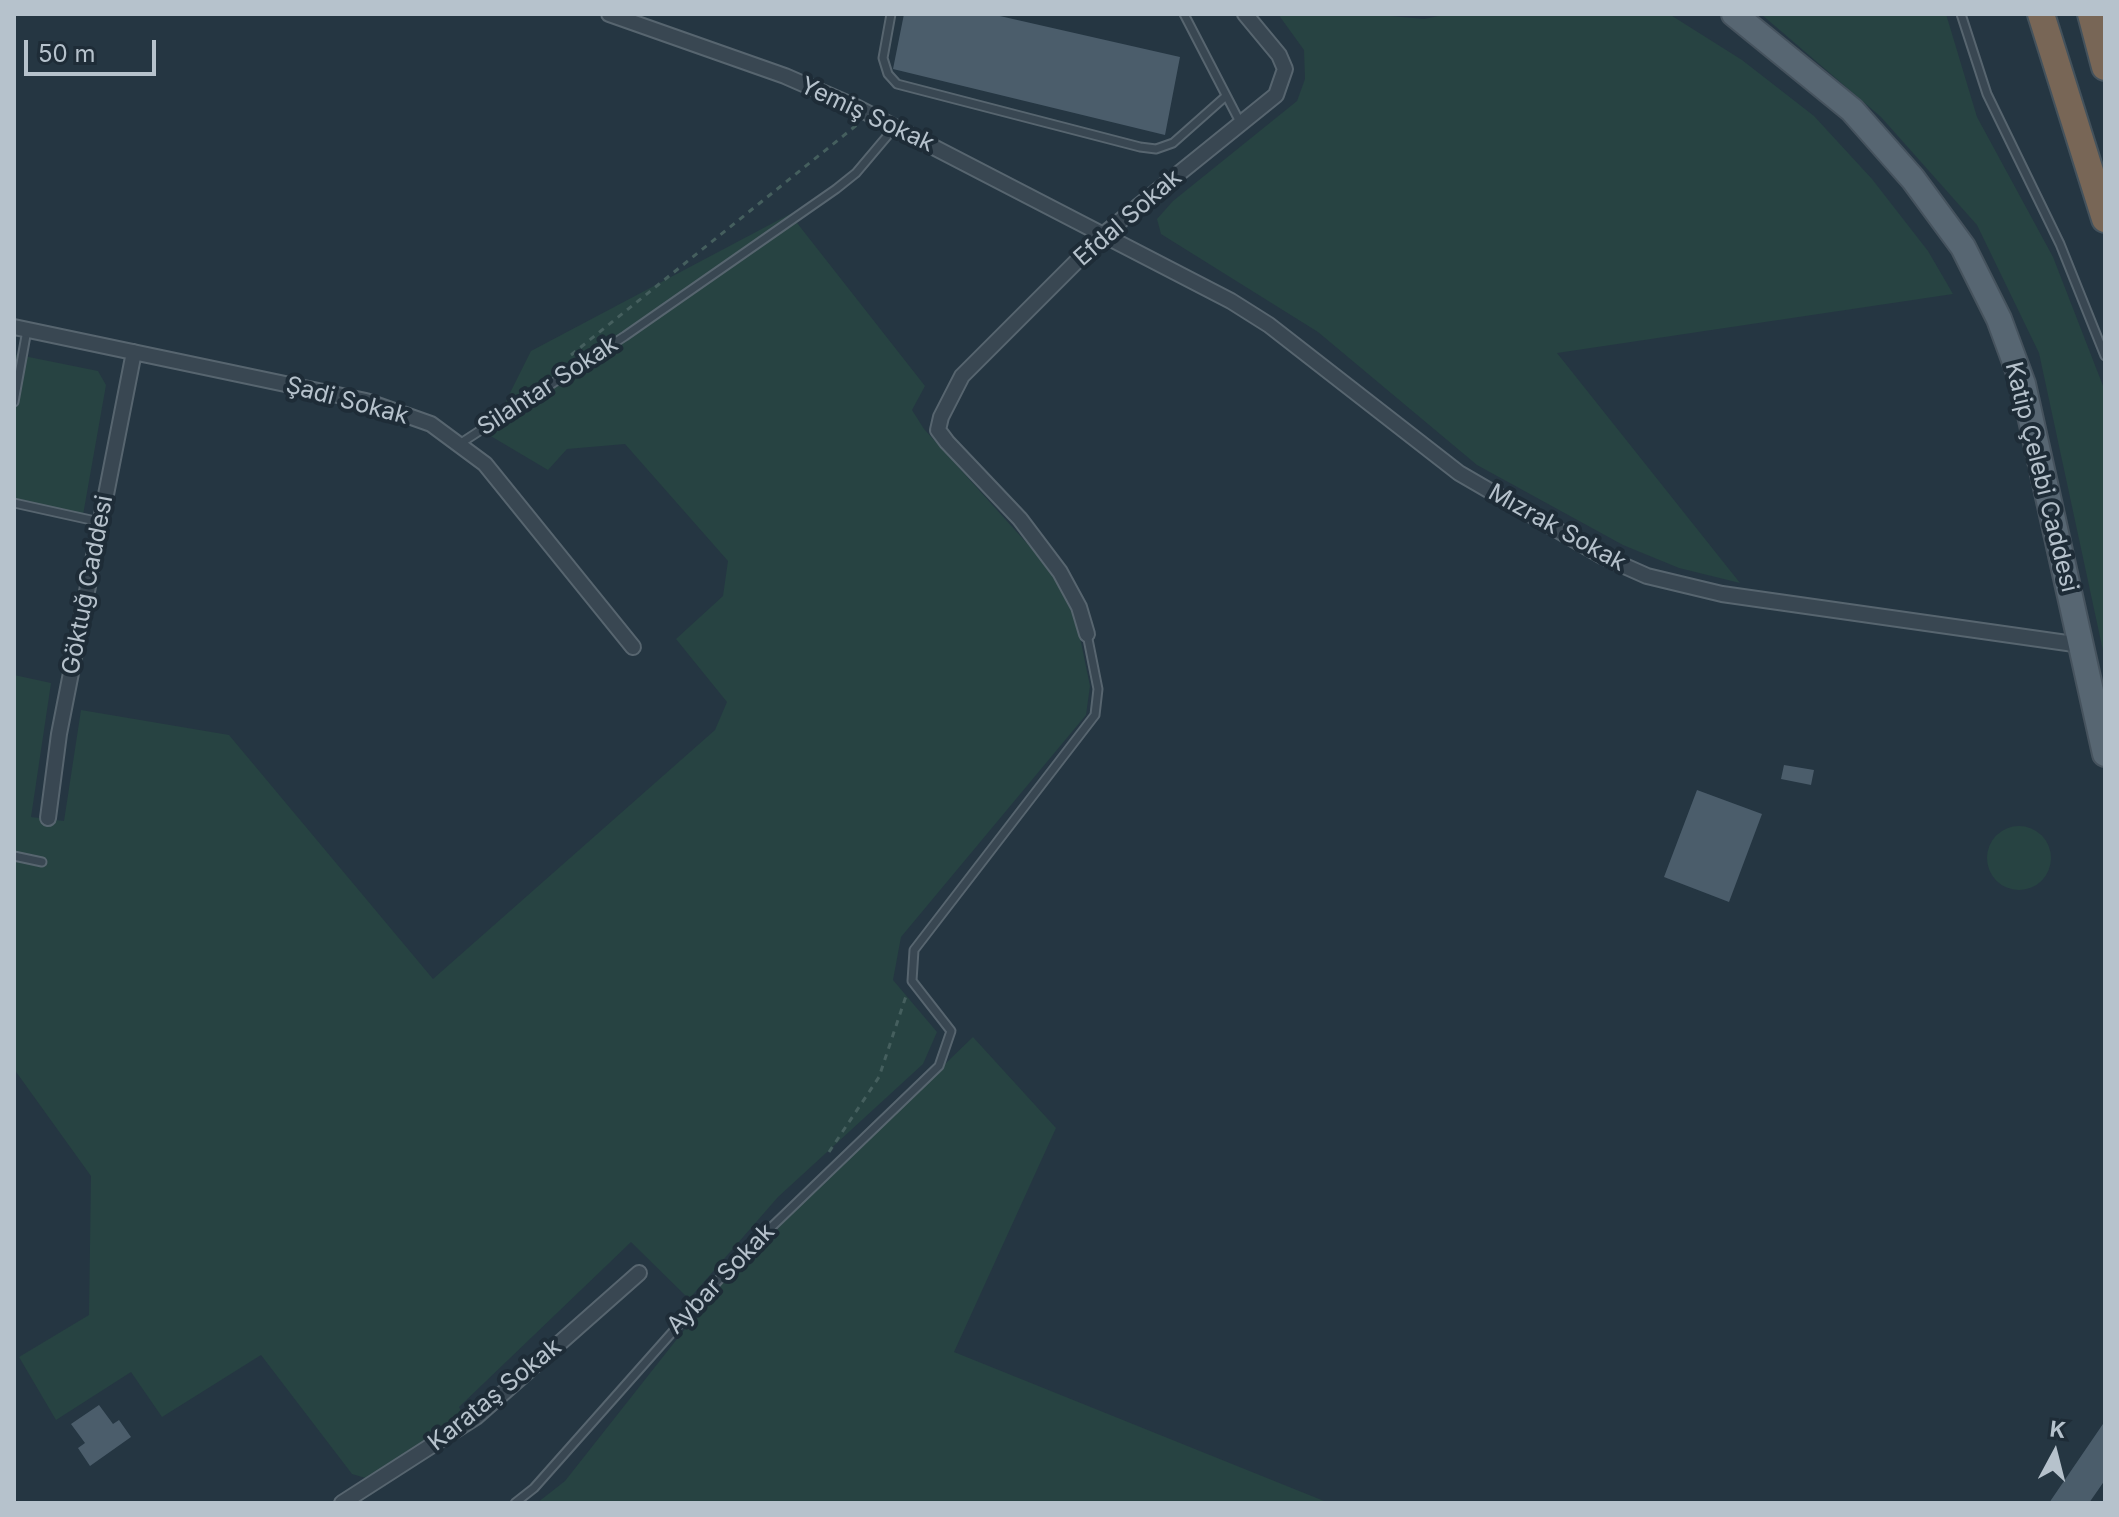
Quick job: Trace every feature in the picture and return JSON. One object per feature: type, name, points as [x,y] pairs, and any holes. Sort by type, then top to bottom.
[{"type":"highway","points":[[2041,14],[2105,219]]},
{"type":"highway","points":[[2091,14],[2105,67]]},
{"type":"main road","name":"Katip Çelebi Caddesi","points":[[1734,14],[1852,110],[1913,179],[1963,247],[1999,319],[2023,384],[2105,754]]},
{"type":"street","name":"Efdal Sokak","points":[[1087,634],[1071,589],[1051,559],[1020,519],[938,430],[946,402],[962,376],[1104,234],[1276,95],[1285,69],[1279,55],[1245,14]]},
{"type":"street","name":"Yemiş Sokak","points":[[614,16],[785,76],[896,126],[1104,234]]},
{"type":"street","name":"Mızrak Sokak","points":[[1104,234],[1269,325],[1425,448],[1485,490],[1602,556],[1647,576],[1722,594],[2081,645]]},
{"type":"street","name":"Şadi Sokak","points":[[20,328],[366,401],[431,424],[461,443],[485,464],[633,647]]},
{"type":"street","name":"Göktuğ Caddesi","points":[[48,818],[59,734],[134,352]]},
{"type":"street","name":"Karataş Sokak","points":[[342,1503],[476,1417],[639,1273]]},
{"type":"lane","points":[[891,14],[883,58],[888,74],[897,84],[1140,147],[1156,149],[1173,143],[1226,96]]},
{"type":"lane","points":[[1184,14],[1241,124]]},
{"type":"lane","points":[[1961,14],[1987,94],[2060,244],[2105,356]]},
{"type":"lane","name":"Silahtar Sokak","points":[[461,443],[625,336],[836,189],[856,173],[896,126]]},
{"type":"lane","points":[[14,402],[20,328]]},
{"type":"lane","points":[[14,503],[100,522]]},
{"type":"lane","points":[[912,981],[914,950],[1095,715],[1098,689],[1087,634]]},
{"type":"lane","points":[[14,856],[42,862]]},
{"type":"lane","name":"Aybar Sokak","points":[[515,1503],[534,1488],[732,1265],[939,1066],[951,1031],[912,981]]},
{"type":"path","name":"Silahtar Sokak","points":[[560,363],[870,114]]},
{"type":"path","points":[[829,1153],[879,1077],[912,981]]},
{"type":"green space","points":[[1278,14],[1369,14],[1424,19],[1448,14],[1669,14],[1742,60],[1814,116],[1872,179],[1928,251],[1953,294],[1557,353],[1740,583],[1679,568],[1623,545],[1477,465],[1318,332],[1161,234],[1157,219],[1173,201],[1297,101],[1305,79],[1304,50]]},
{"type":"green space","points":[[1761,14],[1946,14],[1977,117],[2053,257],[2105,391],[2105,660],[2039,353],[1977,225],[1881,117]]},
{"type":"green space","points":[[790,214],[925,386],[912,410],[924,429],[1051,570],[1077,623],[1090,686],[1086,715],[901,937],[893,980],[937,1032],[923,1064],[778,1197],[689,1299],[631,1242],[459,1407],[463,1415],[369,1479],[352,1474],[261,1355],[162,1417],[131,1372],[56,1420],[19,1357],[89,1315],[91,1176],[14,1069],[14,675],[51,683],[31,817],[64,821],[81,710],[229,735],[433,979],[715,730],[727,702],[676,639],[723,596],[728,561],[625,444],[567,449],[548,470],[489,435],[531,351]]},
{"type":"green space","points":[[14,354],[98,371],[106,385],[83,515],[14,500]]},
{"type":"green space","points":[[2019,826],[2031,828],[2042,835],[2049,846],[2049,870],[2042,881],[2031,888],[2019,890],[2007,888],[1996,881],[1989,870],[1987,858],[1989,846],[1996,835],[2007,828]]},
{"type":"green space","points":[[973,1037],[1056,1128],[954,1352],[1329,1503],[537,1503],[565,1481],[733,1268]]},
{"type":"building","points":[[904,14],[991,14],[1180,57],[1165,135],[893,69]]},
{"type":"building","points":[[1784,765],[1814,770],[1811,785],[1781,779]]},
{"type":"building","points":[[1697,790],[1762,814],[1729,902],[1664,877]]},
{"type":"building","points":[[99,1405],[113,1424],[119,1420],[131,1437],[90,1466],[78,1448],[85,1443],[71,1424]]},
{"type":"building","points":[[2105,1421],[2105,1480],[2089,1503],[2049,1503]]}]
